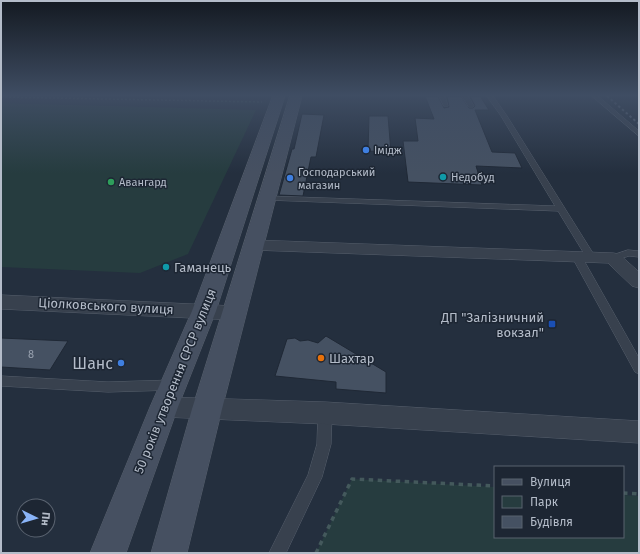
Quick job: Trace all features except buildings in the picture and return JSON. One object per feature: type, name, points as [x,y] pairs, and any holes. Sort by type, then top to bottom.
[{"type":"main road","name":"50 років утворення СРСР вулиця","points":[[108,553],[168,396],[204,311],[270,122]]},
{"type":"main road","points":[[169,553],[207,409],[289,122]]},
{"type":"street","points":[[253,245],[613,258],[639,282]]},
{"type":"street","name":"Ціолковського вулиця","points":[[1,302],[234,312]]},
{"type":"street","points":[[168,396],[207,409],[325,413],[639,432]]},
{"type":"lane","points":[[508,122],[561,209],[639,369]]},
{"type":"lane","points":[[625,122],[639,134]]},
{"type":"lane","points":[[267,198],[561,209]]},
{"type":"lane","points":[[613,258],[628,253],[639,254]]},
{"type":"lane","points":[[1,381],[108,387],[168,396]]},
{"type":"lane","points":[[277,553],[315,476],[324,444],[325,413]]},
{"type":"path","points":[[316,553],[352,478],[494,486]]},
{"type":"path","points":[[624,493],[639,494]]},
{"type":"green space","name":"Авангард","points":[[1,122],[250,122],[188,254],[140,273],[1,267]]},
{"type":"green space","points":[[352,479],[494,487],[494,538],[624,538],[624,495],[639,496],[639,553],[316,553]]},
{"type":"place","name":"Імідж","points":[[366,150]]},
{"type":"place","name":"Недобуд","points":[[443,177]]},
{"type":"place","name":"Господарський магазин","points":[[290,178]]},
{"type":"place","name":"Авангард","points":[[111,182]]},
{"type":"place","name":"Гаманець","points":[[166,267]]},
{"type":"place","name":"ДП \"Залізничний вокзал\"","points":[[552,324]]},
{"type":"place","name":"Шахтар","points":[[321,358]]},
{"type":"place","name":"Шанс","points":[[121,363]]}]
